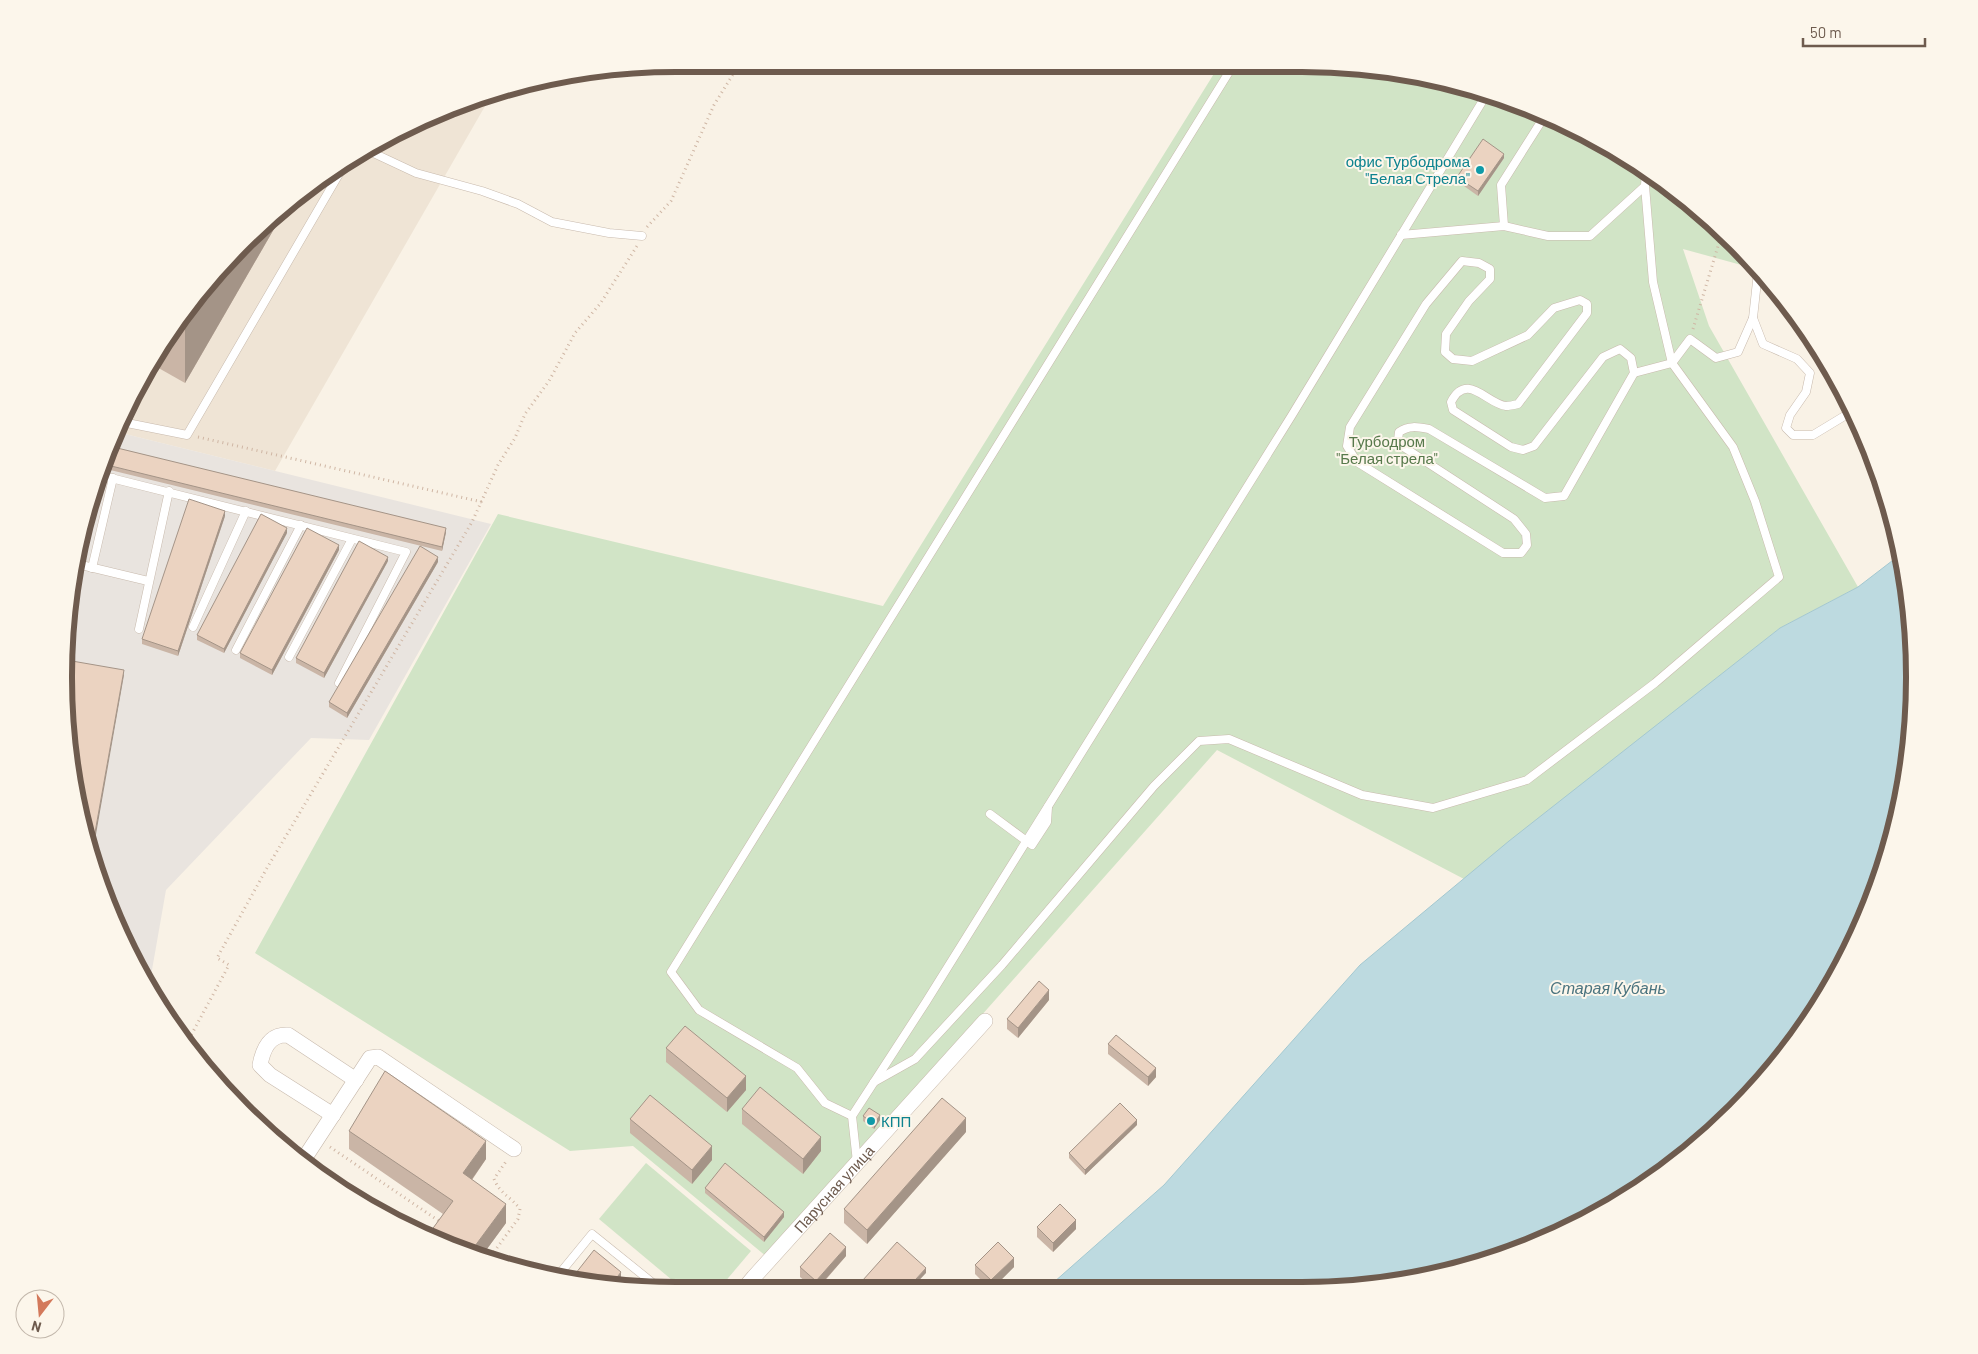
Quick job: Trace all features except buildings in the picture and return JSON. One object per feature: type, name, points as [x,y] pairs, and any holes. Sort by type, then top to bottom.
[{"type":"street","name":"Парусная улица","points":[[750,1282],[985,1021]]},
{"type":"street","points":[[333,1115],[270,1075],[260,1065],[262,1052],[272,1038],[279,1034],[288,1034],[356,1080]]},
{"type":"street","points":[[306,1155],[370,1058],[378,1057],[514,1148]]},
{"type":"lane","points":[[852,1116],[825,1103],[797,1068],[699,1010],[671,972],[1229,72]]},
{"type":"lane","points":[[857,1164],[852,1116],[1287,423],[1483,101]]},
{"type":"lane","points":[[1504,226],[1501,185],[1541,123]]},
{"type":"lane","points":[[374,153],[416,173],[482,190],[518,204],[552,222],[609,233],[642,236]]},
{"type":"lane","points":[[129,423],[187,435],[338,176]]},
{"type":"lane","points":[[874,1082],[915,1058],[1002,965],[1154,786],[1199,741],[1230,738],[1362,795],[1433,808],[1527,780],[1655,683],[1779,577],[1754,500],[1733,446],[1672,363],[1653,282],[1645,180]]},
{"type":"lane","points":[[1401,236],[1504,226],[1548,236],[1590,236],[1645,186]]},
{"type":"lane","points":[[1634,373],[1631,358],[1620,349],[1603,357],[1534,446],[1523,450],[1511,447],[1453,410],[1451,402],[1455,395],[1464,389],[1477,391],[1504,406],[1518,404],[1587,313],[1587,304],[1580,300],[1554,308],[1528,335],[1472,361],[1453,360],[1445,352],[1446,334],[1469,301],[1490,279],[1490,269],[1479,262],[1462,261],[1421,312],[1350,427],[1347,446],[1357,462],[1503,553],[1521,553],[1528,545],[1526,534],[1514,519],[1405,448],[1398,440],[1399,432],[1404,428],[1416,426],[1429,429],[1545,498],[1564,496],[1634,373],[1672,363],[1690,340],[1716,358],[1738,352],[1753,318],[1757,280]]},
{"type":"lane","points":[[1753,318],[1763,344],[1796,359],[1810,373],[1806,392],[1790,415],[1786,428],[1793,435],[1813,435],[1845,415]]},
{"type":"lane","points":[[107,477],[406,552],[339,683]]},
{"type":"lane","points":[[92,568],[113,478]]},
{"type":"lane","points":[[139,629],[169,491]]},
{"type":"lane","points":[[193,627],[246,511]]},
{"type":"lane","points":[[236,650],[302,525]]},
{"type":"lane","points":[[289,657],[352,539]]},
{"type":"lane","points":[[83,566],[148,581]]},
{"type":"lane","points":[[990,814],[1026,840]]},
{"type":"lane","points":[[562,1270],[592,1234],[650,1281]]},
{"type":"path","points":[[191,1036],[229,965],[217,958],[267,868],[438,581],[482,502],[498,465],[515,438],[525,414],[549,381],[575,333],[600,304],[632,256],[648,226],[671,201],[714,105],[735,72]]},
{"type":"path","points":[[1690,340],[1719,242]]},
{"type":"path","points":[[187,435],[482,502]]},
{"type":"path","points":[[317,1138],[439,1221],[434,1228]]},
{"type":"path","points":[[494,1252],[518,1220],[520,1209],[513,1199],[499,1190],[494,1179],[514,1148]]},
{"type":"shaded area","points":[[486,104],[275,471],[124,434],[153,375],[197,309],[223,278],[278,223],[309,197],[375,153],[446,119]]},
{"type":"shaded area","points":[[124,434],[491,524],[369,740],[311,738],[166,890],[151,975],[119,908],[93,833],[84,795],[78,756],[72,677],[74,637],[84,559],[105,483]]},
{"type":"green space","name":"Турбодром \"Белая стрела\"","points":[[1215,72],[1341,74],[1419,84],[1457,93],[1532,119],[1568,135],[1603,153],[1669,197],[1700,223],[1743,265],[1683,249],[1709,326],[1858,587],[1780,628],[1464,879],[1217,750],[767,1257],[633,1146],[570,1151],[255,953],[498,514],[883,606]]},
{"type":"green space","points":[[646,1163],[751,1251],[725,1282],[674,1282],[599,1219]]},
{"type":"water","name":"Старая Кубань","points":[[1894,559],[1904,637],[1906,677],[1900,756],[1894,795],[1885,833],[1859,908],[1843,944],[1825,979],[1804,1013],[1755,1076],[1700,1131],[1637,1180],[1603,1201],[1568,1219],[1495,1249],[1419,1270],[1341,1280],[1301,1282],[1054,1282],[1164,1185],[1360,965],[1509,841],[1780,628],[1858,587]]},
{"type":"place","name":"офис Турбодрома \"Белая Стрела\"","points":[[1480,170]]},
{"type":"place","name":"КПП","points":[[871,1121]]}]
